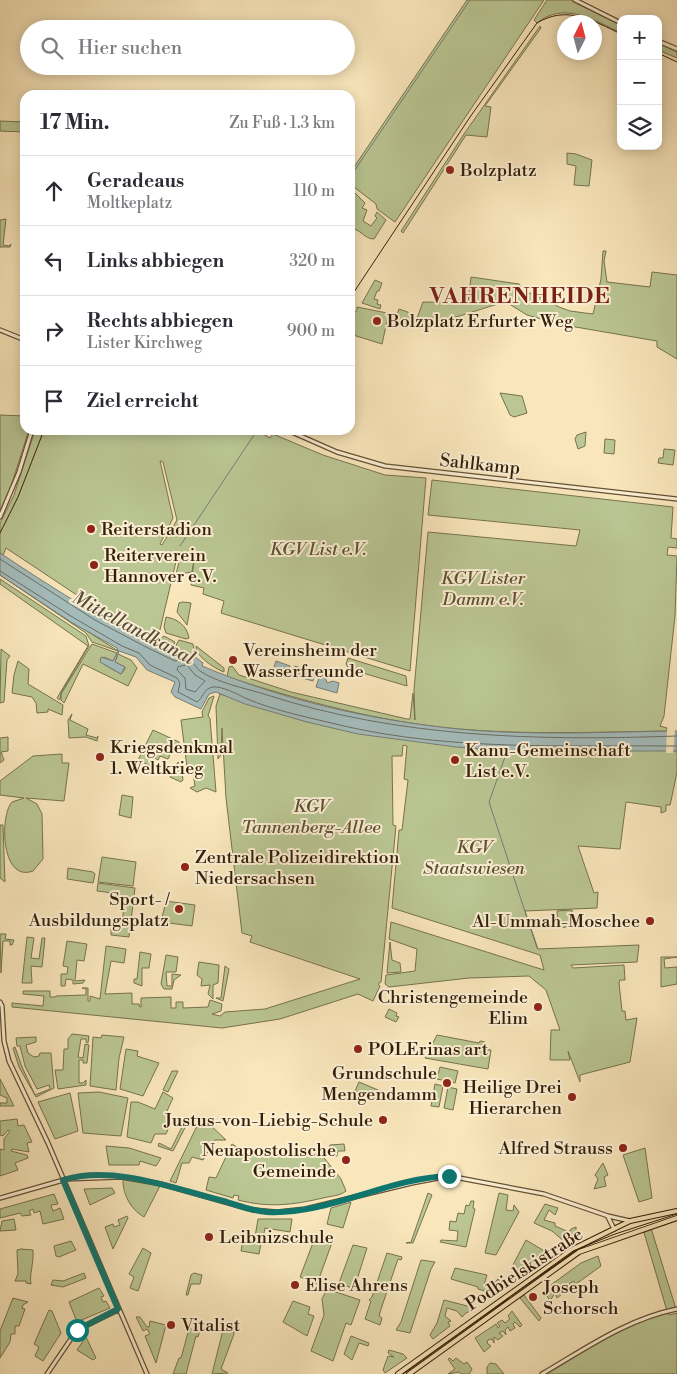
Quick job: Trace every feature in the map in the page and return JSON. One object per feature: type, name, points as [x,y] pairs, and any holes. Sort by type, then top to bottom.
[{"type":"main road","name":"Podbielskistraße","points":[[398,1374],[573,1249],[630,1221],[677,1211]]},
{"type":"main road","name":"Podbielskistraße","points":[[409,1374],[579,1252],[677,1218]]},
{"type":"street","points":[[575,0],[617,21]]},
{"type":"street","points":[[662,43],[677,49]]},
{"type":"street","points":[[0,330],[20,339]]},
{"type":"street","points":[[0,517],[19,472],[30,435]]},
{"type":"street","name":"Sahlkamp","points":[[298,435],[337,452],[385,466],[677,500]]},
{"type":"street","points":[[1,1003],[4,1041],[9,1061],[147,1374]]},
{"type":"street","points":[[0,1198],[63,1180],[100,1176],[146,1181],[253,1210],[277,1212],[305,1209],[435,1178],[457,1177],[544,1194],[608,1216],[630,1221]]},
{"type":"street","points":[[608,1216],[614,1230]]},
{"type":"street","points":[[47,1374],[77,1330],[118,1309]]},
{"type":"street","points":[[542,1374],[625,1326],[677,1309]]},
{"type":"green space","points":[[467,0],[544,0],[395,222],[377,209],[376,204],[355,188],[355,166]]},
{"type":"green space","points":[[547,0],[570,0],[601,15],[558,13],[537,23],[534,20]]},
{"type":"green space","points":[[602,16],[617,23],[617,31],[602,24]]},
{"type":"green space","points":[[540,26],[541,28],[485,106],[491,107],[487,137],[466,135],[403,233],[401,231],[464,134]]},
{"type":"green space","points":[[662,45],[677,52],[677,58],[662,52]]},
{"type":"green space","points":[[0,121],[20,122],[20,132],[0,131]]},
{"type":"green space","points":[[567,153],[592,160],[589,186],[574,185],[576,166],[567,164]]},
{"type":"green space","points":[[355,193],[365,203],[362,208],[367,210],[363,221],[371,226],[377,218],[375,216],[377,212],[386,220],[374,239],[355,229]]},
{"type":"green space","points":[[6,219],[3,245],[9,246],[11,244],[10,247],[0,247],[0,220]]},
{"type":"green space","points":[[603,251],[606,251],[604,261],[607,282],[650,287],[652,272],[677,275],[677,359],[657,347],[657,341],[558,324],[527,315],[506,302],[450,318],[416,321],[423,302],[468,303],[471,277],[519,284],[524,291],[543,298],[559,307],[570,311],[593,314],[601,279]]},
{"type":"green space","points":[[375,280],[382,283],[374,299],[378,300],[377,304],[381,305],[380,309],[362,303]]},
{"type":"green space","points":[[357,307],[397,315],[399,309],[413,314],[410,321],[388,317],[382,344],[355,336],[355,312]]},
{"type":"green space","points":[[500,393],[522,396],[527,413],[514,417],[510,415]]},
{"type":"green space","points":[[0,415],[20,416],[20,435],[27,435],[11,486],[0,511]]},
{"type":"green space","points":[[586,432],[585,446],[578,449],[575,439],[577,435]]},
{"type":"green space","name":"KGV List e.V.","points":[[33,435],[265,435],[270,438],[272,435],[275,435],[323,455],[385,475],[426,478],[410,671],[221,613],[224,601],[203,594],[204,588],[191,585],[194,560],[192,572],[180,574],[178,582],[174,582],[181,554],[178,553],[159,634],[156,639],[152,640],[110,617],[6,548],[3,555],[0,553],[0,523],[14,495]],"holes":[[[160,461],[163,462],[177,520],[162,545],[160,544],[173,518]]]},
{"type":"green space","points":[[605,439],[615,440],[614,454],[604,453]]},
{"type":"green space","points":[[664,449],[675,450],[673,465],[658,463],[659,458],[663,458]]},
{"type":"green space","name":"KGV Lister Damm e.V.","points":[[432,480],[673,507],[671,538],[677,539],[677,548],[668,547],[667,555],[677,556],[675,616],[664,716],[660,726],[667,728],[667,731],[511,732],[429,726],[370,716],[227,677],[229,667],[232,666],[239,675],[291,692],[407,719],[410,719],[413,693],[415,720],[414,690],[428,532],[576,546],[580,530],[428,515]]},
{"type":"green space","points":[[0,575],[118,651],[92,642],[86,633]]},
{"type":"green space","points":[[0,579],[86,636],[89,646],[61,693],[60,700],[57,698],[88,646],[0,584]]},
{"type":"green space","points":[[179,603],[191,603],[187,625],[177,612]]},
{"type":"green space","points":[[166,617],[174,619],[181,624],[189,638],[186,639],[166,633],[164,627]]},
{"type":"green space","points":[[164,636],[175,642],[173,646],[175,647],[179,640],[193,644],[195,656],[183,651],[177,656],[154,644]]},
{"type":"green space","points":[[92,644],[117,653],[113,661],[104,657],[100,660],[121,674],[125,667],[115,662],[118,654],[131,660],[137,668],[128,686],[83,664],[64,703],[61,700],[61,694]]},
{"type":"green space","points":[[196,646],[224,668],[224,672],[202,658]]},
{"type":"green space","points":[[1,649],[10,656],[7,660],[4,702],[0,703]]},
{"type":"green space","points":[[348,658],[406,676],[407,686],[349,669],[346,664]]},
{"type":"green space","points":[[18,661],[29,669],[28,684],[63,705],[62,715],[48,709],[48,712],[37,713],[36,703],[32,697],[12,693]]},
{"type":"green space","points":[[220,694],[307,722],[677,751],[677,772],[670,805],[666,805],[666,811],[661,813],[661,807],[626,802],[620,849],[578,846],[594,893],[598,892],[597,908],[525,911],[538,949],[639,945],[637,962],[571,965],[573,968],[624,965],[625,980],[620,980],[619,983],[622,1011],[625,1011],[626,1020],[637,1018],[630,1062],[580,1075],[580,1082],[568,1051],[570,1060],[550,1060],[551,1030],[560,1030],[546,990],[529,976],[469,978],[389,987],[385,984],[386,975],[415,971],[417,949],[389,939],[391,922],[544,970],[540,955],[392,908],[399,830],[402,830],[408,780],[404,779],[407,746],[403,745],[402,756],[392,756],[393,825],[396,826],[381,982],[378,984],[380,986],[373,1001],[358,994],[280,1019],[222,1028],[12,1007],[12,1003],[43,1006],[44,996],[23,994],[23,991],[50,991],[50,997],[55,997],[86,995],[86,989],[82,988],[88,988],[88,1001],[90,1001],[90,996],[100,999],[106,946],[126,949],[124,963],[111,961],[105,994],[132,993],[132,1004],[139,1004],[140,1007],[141,998],[171,997],[171,1008],[176,1008],[176,1002],[183,1002],[183,1008],[208,1007],[210,1000],[222,1004],[221,1011],[212,1014],[220,1016],[225,1012],[265,1009],[360,979],[250,942],[252,936],[242,933],[226,798],[222,728],[221,755],[218,759],[216,706]]},
{"type":"green space","points":[[214,696],[208,716],[210,718],[216,792],[206,788],[197,792],[190,788],[195,786],[192,767],[187,767],[181,720],[203,717],[202,712],[209,698]]},
{"type":"green space","points":[[72,714],[70,720],[88,729],[86,735],[97,738],[98,736],[97,741],[86,737],[69,738],[68,720]]},
{"type":"green space","points":[[153,730],[179,742],[180,754],[172,750],[168,759],[160,756],[158,760],[155,758],[151,766],[138,760]]},
{"type":"green space","points":[[8,737],[8,751],[1,752],[4,760],[0,763],[0,738]]},
{"type":"green space","points":[[62,754],[62,763],[69,763],[64,801],[26,798],[37,804],[42,814],[43,859],[33,871],[22,872],[14,867],[9,858],[5,832],[8,809],[12,802],[24,798],[0,795],[0,781],[33,756]]},
{"type":"green space","points":[[178,762],[181,764],[183,780],[181,782],[170,777]]},
{"type":"green space","points":[[122,795],[133,797],[131,818],[119,815]]},
{"type":"green space","points":[[0,825],[3,825],[5,882],[0,878]]},
{"type":"green space","points":[[102,857],[136,862],[133,886],[98,882]]},
{"type":"green space","points":[[68,868],[93,872],[95,874],[93,883],[67,879]]},
{"type":"green space","points":[[98,883],[135,888],[129,937],[111,935],[111,929],[121,930],[125,900],[112,899],[113,893],[97,891]]},
{"type":"green space","name":"Sport- / Ausbildungsplatz","points":[[166,901],[195,905],[192,926],[161,922]]},
{"type":"green space","points":[[572,910],[573,926],[558,928],[557,911]]},
{"type":"green space","points":[[0,934],[6,934],[5,939],[14,940],[12,945],[10,945],[10,941],[3,941],[1,973]]},
{"type":"green space","points":[[27,937],[34,938],[31,958],[39,959],[42,938],[45,938],[42,967],[31,966],[32,983],[22,983]]},
{"type":"green space","points":[[67,941],[87,944],[84,961],[77,960],[75,981],[85,980],[83,983],[73,984],[73,980],[66,979],[65,986],[61,986],[61,974],[67,974],[68,967],[63,966]]},
{"type":"green space","points":[[390,942],[392,960],[400,963],[401,972],[387,973]]},
{"type":"green space","points":[[140,952],[151,954],[149,968],[142,968],[142,986],[134,983],[134,979],[137,979]]},
{"type":"green space","points":[[166,955],[178,957],[176,972],[166,972],[167,986],[172,986],[172,974],[181,975],[174,980],[172,989],[164,989],[161,984]]},
{"type":"green space","points":[[661,957],[677,957],[664,959],[665,968],[677,967],[677,984],[661,987]]},
{"type":"green space","points":[[199,962],[219,965],[218,983],[213,985],[213,999],[208,994],[210,985],[201,986],[202,979],[197,975]]},
{"type":"green space","points":[[225,966],[229,969],[223,1001],[216,998],[221,998]]},
{"type":"green space","points":[[389,1009],[397,1013],[396,1016],[399,1017],[396,1022],[385,1017]]},
{"type":"green space","points":[[72,1034],[89,1036],[88,1043],[86,1039],[81,1039],[78,1057],[83,1058],[85,1044],[89,1045],[87,1063],[79,1060],[79,1083],[83,1083],[86,1080],[86,1085],[58,1089],[55,1070],[63,1070],[64,1049],[68,1049],[68,1039]]},
{"type":"green space","points":[[102,1035],[124,1037],[119,1058],[116,1090],[90,1086],[93,1037],[101,1038]]},
{"type":"green space","points":[[437,1035],[479,1043],[480,1041],[485,1042],[484,1049],[491,1050],[488,1069],[425,1058]]},
{"type":"green space","points":[[36,1037],[36,1042],[26,1045],[28,1053],[34,1057],[39,1056],[40,1053],[51,1053],[54,1088],[36,1097],[19,1067],[13,1048],[15,1047],[35,1095],[50,1089],[49,1085],[37,1089],[25,1066],[20,1046],[17,1046],[16,1038]]},
{"type":"green space","points":[[126,1049],[138,1051],[137,1056],[159,1063],[143,1096],[120,1089]]},
{"type":"green space","points":[[440,1067],[458,1071],[455,1083],[437,1079]]},
{"type":"green space","points":[[172,1071],[178,1071],[168,1092],[163,1090]]},
{"type":"green space","points":[[0,1079],[14,1106],[0,1106],[0,1103],[7,1103],[7,1098],[0,1095]]},
{"type":"green space","points":[[359,1082],[385,1093],[378,1100],[355,1091]]},
{"type":"green space","points":[[435,1084],[443,1086],[439,1107],[431,1106]]},
{"type":"green space","points":[[448,1087],[457,1089],[453,1110],[444,1108]]},
{"type":"green space","points":[[99,1092],[128,1098],[121,1136],[83,1133],[78,1093]]},
{"type":"green space","points":[[163,1092],[173,1098],[167,1111],[169,1112],[166,1125],[169,1127],[166,1134],[155,1134],[151,1143],[127,1137],[131,1102],[138,1102],[155,1109]]},
{"type":"green space","points":[[70,1093],[78,1131],[55,1139],[38,1102]]},
{"type":"green space","points":[[17,1119],[18,1126],[24,1125],[32,1142],[27,1143],[29,1152],[12,1149],[11,1151],[27,1155],[28,1158],[15,1163],[18,1170],[0,1176],[0,1149],[4,1150],[4,1139],[10,1131],[8,1130],[3,1136],[0,1135],[0,1121]]},
{"type":"green space","points":[[186,1119],[189,1120],[173,1151],[158,1146],[159,1143],[171,1149]]},
{"type":"green space","points":[[204,1119],[226,1140],[215,1140],[203,1160],[192,1157],[189,1163],[182,1163],[176,1183],[170,1181],[200,1120]]},
{"type":"green space","points":[[232,1144],[237,1147],[235,1149],[243,1150],[316,1148],[341,1179],[346,1191],[338,1195],[301,1202],[271,1205],[238,1200],[239,1196],[234,1195],[233,1198],[206,1190],[209,1177],[216,1178]]},
{"type":"green space","points":[[344,1144],[345,1151],[338,1151],[337,1156],[331,1157],[328,1153],[330,1145]]},
{"type":"green space","points":[[106,1146],[129,1148],[161,1158],[156,1166],[140,1161],[139,1165],[109,1165]]},
{"type":"green space","points":[[645,1148],[652,1198],[639,1202],[623,1155]]},
{"type":"green space","points":[[603,1163],[608,1175],[604,1177],[606,1186],[594,1189],[598,1179],[595,1175]]},
{"type":"green space","points":[[123,1177],[161,1184],[144,1217],[135,1210],[128,1200],[124,1189]]},
{"type":"green space","points":[[112,1188],[115,1193],[90,1205],[84,1189]]},
{"type":"green space","points":[[428,1193],[432,1195],[413,1243],[406,1243],[411,1242]]},
{"type":"green space","points":[[499,1193],[508,1195],[506,1210],[513,1211],[514,1205],[519,1212],[496,1255],[485,1253]]},
{"type":"green space","points":[[54,1194],[58,1204],[51,1205],[53,1211],[60,1208],[64,1219],[43,1224],[40,1211],[34,1213],[33,1209],[29,1211],[31,1215],[22,1216],[20,1213],[0,1218],[0,1209]]},
{"type":"green space","points":[[471,1201],[474,1201],[473,1208],[475,1209],[466,1247],[440,1242],[441,1240],[457,1241],[458,1231],[449,1230],[450,1221],[456,1222],[458,1213],[464,1214],[466,1205],[469,1206]]},
{"type":"green space","points":[[351,1202],[343,1228],[327,1224],[331,1208]]},
{"type":"green space","points":[[545,1204],[558,1208],[555,1215],[549,1210],[544,1220],[555,1223],[555,1226],[569,1232],[576,1227],[576,1236],[565,1242],[552,1231],[534,1223]]},
{"type":"green space","points":[[127,1216],[128,1218],[113,1249],[105,1227],[113,1224],[114,1227],[120,1225],[118,1220]]},
{"type":"green space","points":[[14,1219],[16,1230],[0,1231],[2,1221]]},
{"type":"green space","points":[[258,1219],[292,1219],[290,1232],[265,1228],[263,1238],[255,1237]]},
{"type":"green space","points":[[651,1228],[676,1309],[668,1311],[669,1315],[677,1313],[677,1374],[542,1374],[616,1331],[667,1311],[643,1229]]},
{"type":"green space","points":[[316,1235],[333,1240],[317,1284],[300,1277]]},
{"type":"green space","points":[[243,1240],[261,1243],[259,1254],[241,1251]]},
{"type":"green space","points":[[526,1240],[551,1255],[521,1275],[513,1265]]},
{"type":"green space","points":[[71,1241],[76,1250],[59,1257],[56,1256],[54,1246]]},
{"type":"green space","points":[[353,1245],[367,1248],[354,1289],[339,1283]]},
{"type":"green space","points":[[143,1248],[151,1253],[138,1291],[130,1288],[134,1277],[129,1274]]},
{"type":"green space","points":[[17,1250],[33,1250],[31,1284],[26,1283],[26,1281],[15,1281],[18,1274]]},
{"type":"green space","points":[[387,1253],[402,1257],[401,1260],[398,1259],[381,1309],[379,1316],[382,1318],[380,1325],[365,1319],[371,1301],[369,1300],[372,1297]]},
{"type":"green space","points":[[598,1256],[601,1266],[575,1286],[574,1281],[569,1284],[572,1287],[564,1290],[565,1293],[561,1292],[562,1294],[557,1298],[555,1293],[550,1301],[544,1290],[581,1263]]},
{"type":"green space","points":[[421,1260],[435,1262],[410,1333],[396,1330],[401,1322]]},
{"type":"green space","points":[[455,1268],[487,1275],[484,1285],[492,1285],[498,1279],[505,1288],[502,1290],[498,1286],[492,1290],[496,1294],[488,1299],[485,1291],[478,1289],[478,1287],[451,1279]]},
{"type":"green space","points":[[84,1273],[86,1278],[63,1287],[51,1285],[53,1280],[63,1281]]},
{"type":"green space","points":[[194,1273],[202,1275],[200,1284],[191,1284],[188,1295],[186,1295],[191,1275]]},
{"type":"green space","points":[[99,1288],[104,1296],[101,1297],[103,1302],[106,1301],[110,1308],[77,1322],[69,1302]]},
{"type":"green space","points":[[327,1289],[360,1300],[351,1325],[346,1323],[333,1361],[311,1351],[324,1315],[322,1299]]},
{"type":"green space","points":[[524,1295],[541,1318],[539,1321],[520,1298]]},
{"type":"green space","points":[[13,1298],[28,1302],[23,1305],[22,1308],[25,1309],[19,1326],[15,1326],[15,1334],[11,1334],[10,1342],[0,1358],[0,1331]]},
{"type":"green space","points":[[444,1300],[474,1309],[462,1317],[457,1311],[447,1308],[445,1316],[451,1321],[448,1322],[450,1326],[433,1339],[430,1335],[437,1323]]},
{"type":"green space","points":[[293,1301],[310,1307],[308,1314],[314,1316],[307,1336],[283,1322]]},
{"type":"green space","points":[[49,1310],[52,1311],[61,1333],[43,1361],[35,1356],[39,1347],[34,1344]]},
{"type":"green space","points":[[512,1311],[522,1325],[520,1327],[515,1322],[513,1324],[515,1328],[510,1331],[508,1327],[505,1330],[506,1335],[503,1331],[499,1333],[503,1336],[498,1340],[494,1337],[494,1343],[492,1339],[488,1340],[487,1343],[491,1346],[484,1352],[475,1338],[496,1324],[498,1328],[500,1326],[497,1323],[502,1320],[505,1323],[510,1319],[508,1316]]},
{"type":"green space","points":[[136,1317],[140,1317],[147,1327],[149,1327],[150,1321],[166,1325],[156,1363],[145,1336],[150,1334],[147,1329],[143,1331]]},
{"type":"green space","points":[[189,1329],[200,1330],[198,1337],[196,1336],[186,1374],[173,1374],[179,1358],[181,1358]]},
{"type":"green space","points":[[223,1330],[234,1330],[221,1369],[228,1373],[212,1374]]},
{"type":"green space","points":[[351,1336],[369,1343],[368,1346],[359,1343],[352,1360],[344,1354]]},
{"type":"green space","points":[[86,1337],[96,1358],[93,1360],[77,1350]]},
{"type":"green space","points":[[389,1350],[403,1354],[407,1358],[385,1373],[383,1370],[388,1356],[394,1357],[388,1353]]},
{"type":"green space","points":[[450,1358],[453,1361],[456,1358],[464,1364],[467,1362],[472,1369],[469,1374],[461,1374],[459,1372],[448,1374],[455,1369],[448,1359]]},
{"type":"green space","points":[[490,1363],[496,1364],[504,1374],[487,1374],[487,1367]]},
{"type":"water","points":[[0,553],[86,608],[153,645],[176,656],[182,652],[190,653],[203,663],[202,666],[295,699],[392,720],[458,729],[540,733],[677,731],[677,751],[510,751],[456,747],[358,734],[245,704],[216,692],[209,694],[201,709],[175,697],[171,692],[175,682],[147,670],[136,657],[119,651],[115,662],[125,667],[121,674],[100,662],[101,657],[113,661],[118,651],[117,648],[71,622],[0,575]]},
{"type":"water","points":[[276,661],[290,666],[287,674],[273,670]]},
{"type":"water","points":[[295,666],[315,673],[313,681],[292,675]]},
{"type":"water","points":[[320,675],[325,676],[327,683],[333,681],[339,683],[337,693],[316,687]]},
{"type":"pier","points":[[667,729],[675,729],[673,753],[666,753]]},
{"type":"waterway","points":[[355,170],[470,0]]},
{"type":"waterway","points":[[180,546],[254,435]]},
{"type":"waterway","points":[[505,757],[489,802],[537,948]]},
{"type":"tram line","points":[[355,290],[470,117],[537,23],[559,15],[579,16],[617,32]]},
{"type":"tram line","points":[[662,55],[677,62]]},
{"type":"tram line","points":[[0,533],[18,497],[42,435]]},
{"type":"tram line","points":[[403,1374],[573,1251],[615,1234],[677,1214]]},
{"type":"place","name":"Bolzplatz","points":[[450,170]]},
{"type":"place","name":"Bolzplatz Erfurter Weg","points":[[377,321]]},
{"type":"place","name":"Reiterstadion","points":[[91,529]]},
{"type":"place","name":"Reiterverein Hannover e.V.","points":[[94,565]]},
{"type":"place","name":"Vereinsheim der Wasserfreunde","points":[[233,660]]},
{"type":"place","name":"Kriegsdenkmal 1. Weltkrieg","points":[[100,757]]},
{"type":"place","name":"Kanu-Gemeinschaft List e.V.","points":[[455,760]]},
{"type":"place","name":"Zentrale Polizeidirektion Niedersachsen","points":[[185,867]]},
{"type":"place","name":"Sport- / Ausbildungsplatz","points":[[179,909]]},
{"type":"place","name":"Al-Ummah-Moschee","points":[[650,921]]},
{"type":"place","name":"Christengemeinde Elim","points":[[538,1007]]},
{"type":"place","name":"POLErinas art","points":[[358,1049]]},
{"type":"place","name":"Grundschule Mengendamm","points":[[447,1083]]},
{"type":"place","name":"Heilige Drei Hierarchen","points":[[572,1097]]},
{"type":"place","name":"Justus-von-Liebig-Schule","points":[[383,1120]]},
{"type":"place","name":"Alfred Strauss","points":[[623,1148]]},
{"type":"place","name":"Neuapostolische Gemeinde","points":[[346,1160]]},
{"type":"place","name":"Leibnizschule","points":[[209,1237]]},
{"type":"place","name":"Elise Ahrens","points":[[295,1285]]},
{"type":"place","name":"Joseph Schorsch","points":[[533,1297]]},
{"type":"place","name":"Vitalist","points":[[171,1325]]},
{"type":"district","name":"VAHRENHEIDE","points":[[520,295]]},
{"type":"route","points":[[77,1330],[118,1309],[63,1180],[100,1176],[146,1181],[253,1210],[290,1212],[412,1182],[449,1176]]},
{"type":"water label","name":"Mittellandkanal","points":[[134,627]]},
{"type":"park label","name":"KGV Tannenberg-Allee","points":[[311,816]]},
{"type":"park label","name":"KGV Staatswiesen","points":[[474,858]]}]
